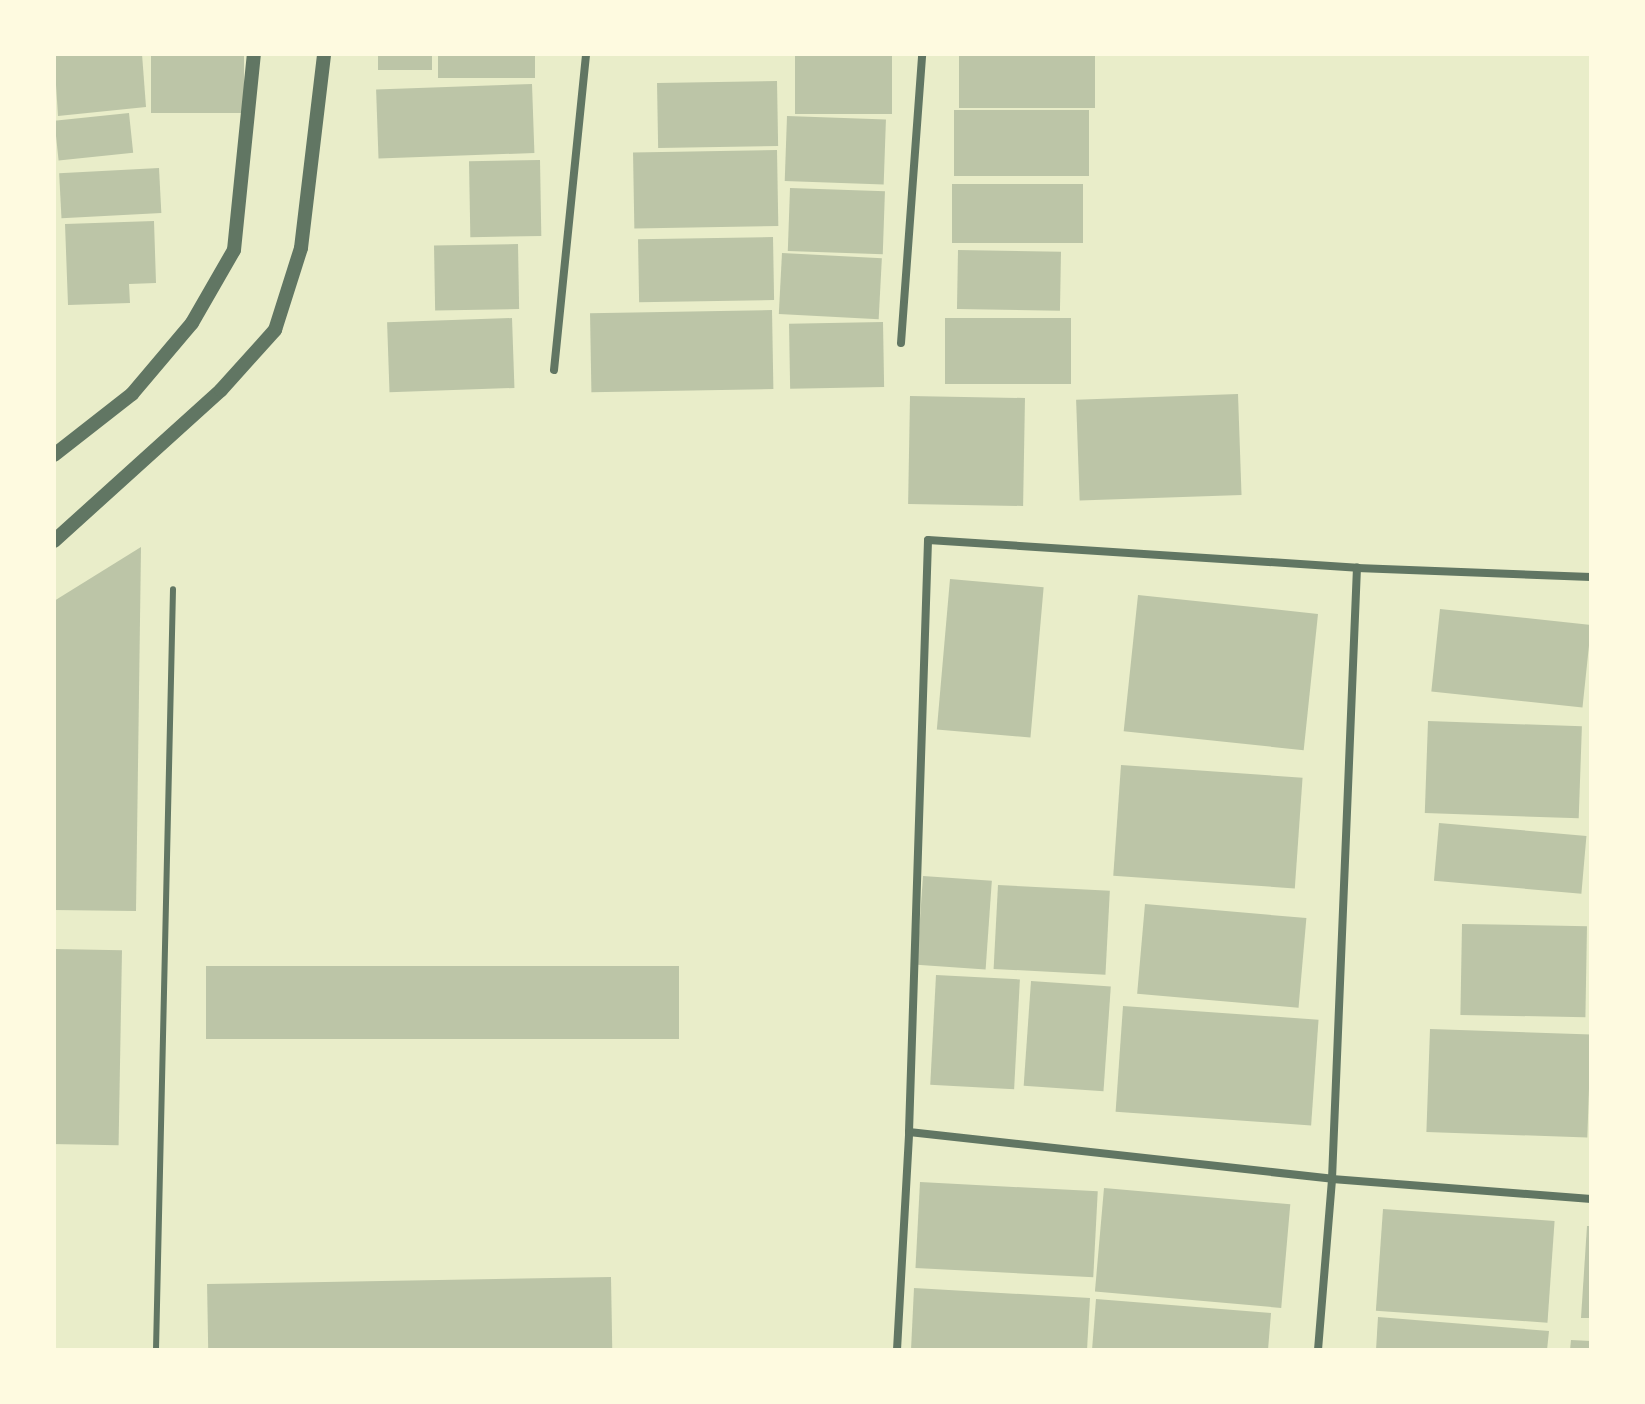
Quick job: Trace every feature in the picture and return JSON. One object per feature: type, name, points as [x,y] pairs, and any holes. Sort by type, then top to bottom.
[{"type":"street","points":[[54,455],[132,394],[192,323],[234,250],[254,54]]},
{"type":"street","points":[[54,541],[221,390],[275,330],[301,248],[324,54]]},
{"type":"street","points":[[554,370],[586,54]]},
{"type":"street","points":[[901,343],[922,54]]},
{"type":"street","points":[[897,1350],[909,1132],[928,540],[1357,568],[1591,577]]},
{"type":"street","points":[[1318,1350],[1332,1179],[1357,568]]},
{"type":"street","points":[[909,1132],[1332,1179],[1591,1199]]},
{"type":"lane","points":[[156,1350],[173,589]]},
{"type":"building","points":[[54,54],[142,54],[146,107],[58,116]]},
{"type":"building","points":[[151,54],[244,54],[244,113],[151,113]]},
{"type":"building","points":[[378,54],[432,54],[432,70],[378,70]]},
{"type":"building","points":[[438,54],[535,54],[535,78],[438,78]]},
{"type":"building","points":[[795,54],[892,54],[892,114],[795,114]]},
{"type":"building","points":[[959,54],[1095,54],[1095,108],[959,108]]},
{"type":"building","points":[[777,81],[778,146],[658,148],[657,83]]},
{"type":"building","points":[[532,84],[534,153],[379,158],[376,89]]},
{"type":"building","points":[[954,110],[1089,110],[1089,176],[954,176]]},
{"type":"building","points":[[129,113],[133,153],[59,161],[54,121]]},
{"type":"building","points":[[787,116],[886,119],[884,184],[785,181]]},
{"type":"building","points":[[777,150],[778,226],[634,229],[633,153]]},
{"type":"building","points":[[540,160],[541,236],[470,237],[469,161]]},
{"type":"building","points":[[159,168],[161,213],[61,218],[59,173]]},
{"type":"building","points":[[952,184],[1083,184],[1083,243],[952,243]]},
{"type":"building","points":[[790,188],[885,191],[883,254],[788,251]]},
{"type":"building","points":[[154,221],[156,283],[129,284],[130,303],[68,305],[65,224]]},
{"type":"building","points":[[773,237],[774,300],[639,302],[638,239]]},
{"type":"building","points":[[518,244],[519,309],[435,310],[434,245]]},
{"type":"building","points":[[958,250],[1061,252],[1060,311],[957,309]]},
{"type":"building","points":[[782,253],[882,258],[879,319],[779,314]]},
{"type":"building","points":[[772,310],[773,389],[591,392],[590,313]]},
{"type":"building","points":[[512,318],[514,388],[390,392],[387,322]]},
{"type":"building","points":[[945,318],[1071,318],[1071,384],[945,384]]},
{"type":"building","points":[[883,322],[884,387],[790,389],[789,324]]},
{"type":"building","points":[[1238,394],[1242,495],[1080,501],[1076,400]]},
{"type":"building","points":[[910,396],[1025,398],[1023,506],[908,504]]},
{"type":"building","points":[[141,547],[136,911],[54,910],[54,601]]},
{"type":"building","points":[[950,579],[1044,587],[1030,738],[937,729]]},
{"type":"building","points":[[1138,595],[1318,614],[1304,750],[1124,731]]},
{"type":"building","points":[[1440,609],[1591,625],[1582,707],[1431,692]]},
{"type":"building","points":[[1428,721],[1582,726],[1579,818],[1425,813]]},
{"type":"building","points":[[1121,765],[1303,778],[1295,888],[1113,876]]},
{"type":"building","points":[[1439,823],[1586,836],[1581,894],[1434,881]]},
{"type":"building","points":[[923,876],[992,881],[986,970],[917,965]]},
{"type":"building","points":[[998,885],[1110,891],[1105,975],[994,969]]},
{"type":"building","points":[[1145,904],[1306,918],[1299,1008],[1137,994]]},
{"type":"building","points":[[1462,924],[1587,926],[1585,1017],[1460,1015]]},
{"type":"building","points":[[54,949],[122,950],[119,1145],[54,1144]]},
{"type":"building","points":[[206,966],[679,966],[679,1039],[206,1039]]},
{"type":"building","points":[[936,975],[1020,979],[1014,1089],[930,1085]]},
{"type":"building","points":[[1031,981],[1111,987],[1103,1091],[1024,1086]]},
{"type":"building","points":[[1123,1006],[1319,1020],[1311,1125],[1116,1112]]},
{"type":"building","points":[[1430,1029],[1591,1035],[1587,1138],[1426,1132]]},
{"type":"building","points":[[920,1182],[1098,1191],[1093,1277],[915,1268]]},
{"type":"building","points":[[1104,1188],[1290,1204],[1281,1308],[1095,1292]]},
{"type":"building","points":[[1383,1209],[1555,1221],[1547,1323],[1376,1311]]},
{"type":"building","points":[[1587,1226],[1591,1226],[1591,1318],[1581,1318]]},
{"type":"building","points":[[611,1277],[612,1350],[208,1350],[207,1284]]},
{"type":"building","points":[[914,1288],[1090,1298],[1087,1350],[911,1350]]},
{"type":"building","points":[[1096,1299],[1271,1313],[1268,1350],[1092,1350]]},
{"type":"building","points":[[1378,1317],[1549,1331],[1547,1350],[1376,1350]]},
{"type":"building","points":[[1571,1340],[1591,1341],[1591,1350],[1570,1350]]}]
